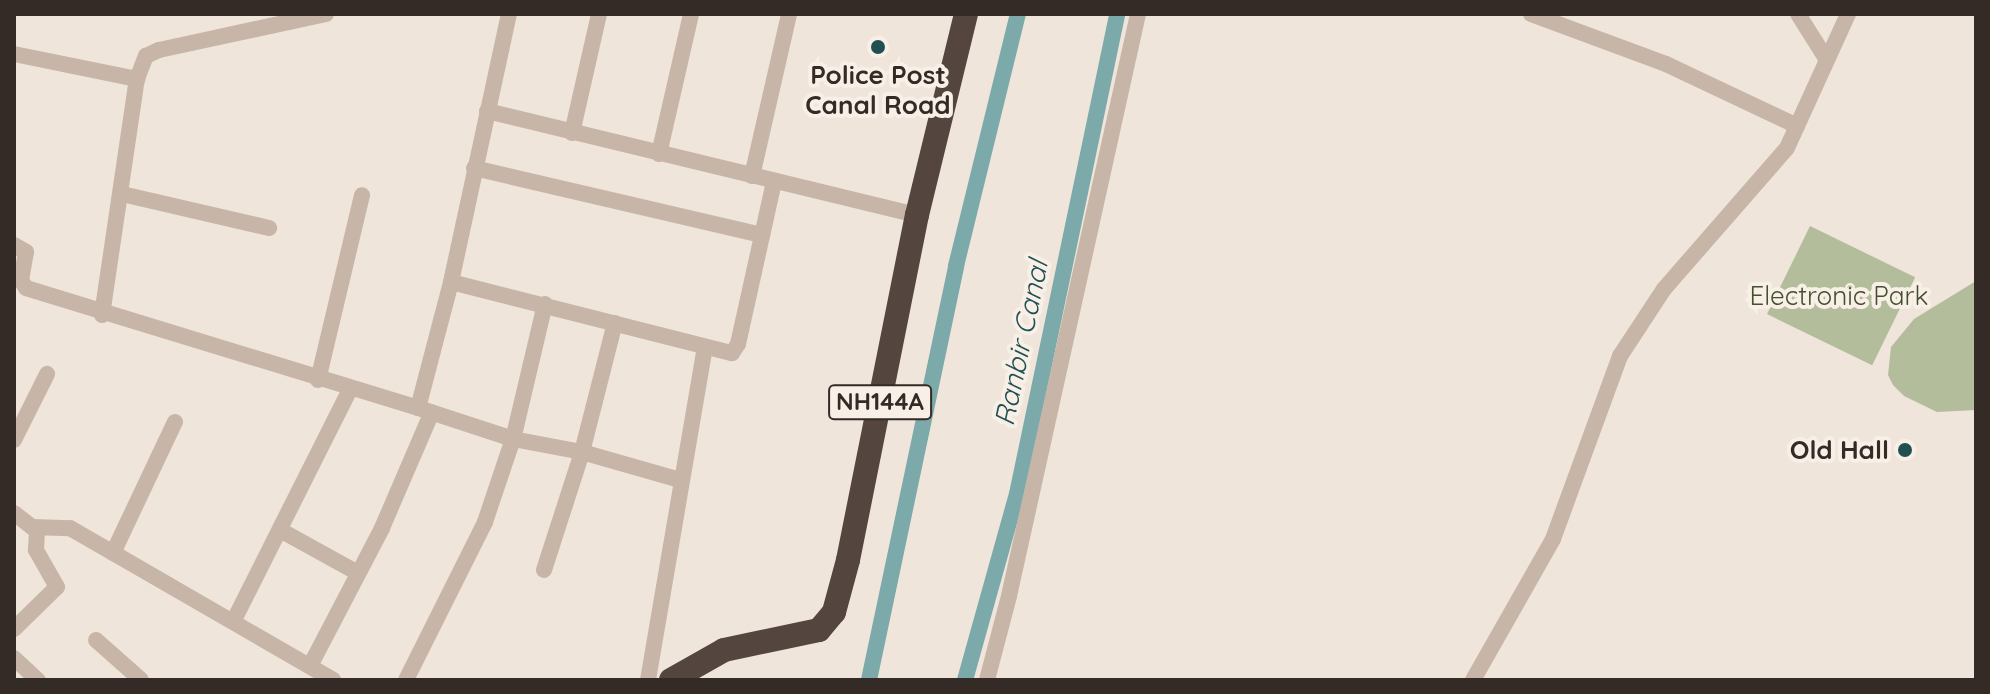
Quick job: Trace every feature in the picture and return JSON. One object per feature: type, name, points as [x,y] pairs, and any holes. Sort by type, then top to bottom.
[{"type":"highway","name":"NH144A","points":[[671,680],[724,650],[819,630],[834,612],[848,560],[917,215],[966,14]]},
{"type":"street","points":[[102,315],[137,79],[146,56],[159,50],[326,14]]},
{"type":"street","points":[[310,666],[356,572],[382,528],[425,410],[509,14]]},
{"type":"street","points":[[572,133],[599,14]]},
{"type":"street","points":[[659,154],[691,14]]},
{"type":"street","points":[[752,176],[789,14]]},
{"type":"street","points":[[987,680],[1009,596],[1138,14]]},
{"type":"street","points":[[1531,14],[1666,64],[1797,126]]},
{"type":"street","points":[[1798,14],[1827,60]]},
{"type":"street","points":[[1473,680],[1553,539],[1620,356],[1656,300],[1787,148],[1848,14]]},
{"type":"street","points":[[14,54],[137,79]]},
{"type":"street","points":[[487,111],[917,215]]},
{"type":"street","points":[[474,168],[762,235]]},
{"type":"street","points":[[451,282],[545,304],[726,354],[738,344],[774,182]]},
{"type":"street","points":[[122,194],[269,228]]},
{"type":"street","points":[[318,380],[362,195]]},
{"type":"street","points":[[14,245],[26,252],[21,280],[23,287],[102,315],[513,439],[582,452],[680,480]]},
{"type":"street","points":[[406,680],[485,522],[513,439],[545,304]]},
{"type":"street","points":[[544,570],[582,452],[615,323]]},
{"type":"street","points":[[648,680],[705,348]]},
{"type":"street","points":[[14,440],[47,374]]},
{"type":"street","points":[[234,620],[350,389]]},
{"type":"street","points":[[113,553],[175,422]]},
{"type":"street","points":[[14,513],[37,528],[66,527],[234,620],[333,680]]},
{"type":"street","points":[[14,629],[57,587],[36,550],[37,528]]},
{"type":"street","points":[[280,530],[356,572]]},
{"type":"street","points":[[96,640],[141,680]]},
{"type":"street","points":[[14,658],[38,680]]},
{"type":"green space","name":"Electronic Park","points":[[1810,226],[1915,277],[1872,365],[1767,314]]},
{"type":"green space","points":[[1976,281],[1976,410],[1937,412],[1904,396],[1893,385],[1888,375],[1891,347],[1914,319]]},
{"type":"waterway","name":"Ranbir Canal","points":[[869,680],[956,266],[1018,14]]},
{"type":"waterway","name":"Ranbir Canal","points":[[965,680],[1017,494],[1117,14]]},
{"type":"place","name":"Police Post Canal Road","points":[[878,47]]},
{"type":"place","name":"Old Hall","points":[[1905,450]]}]
